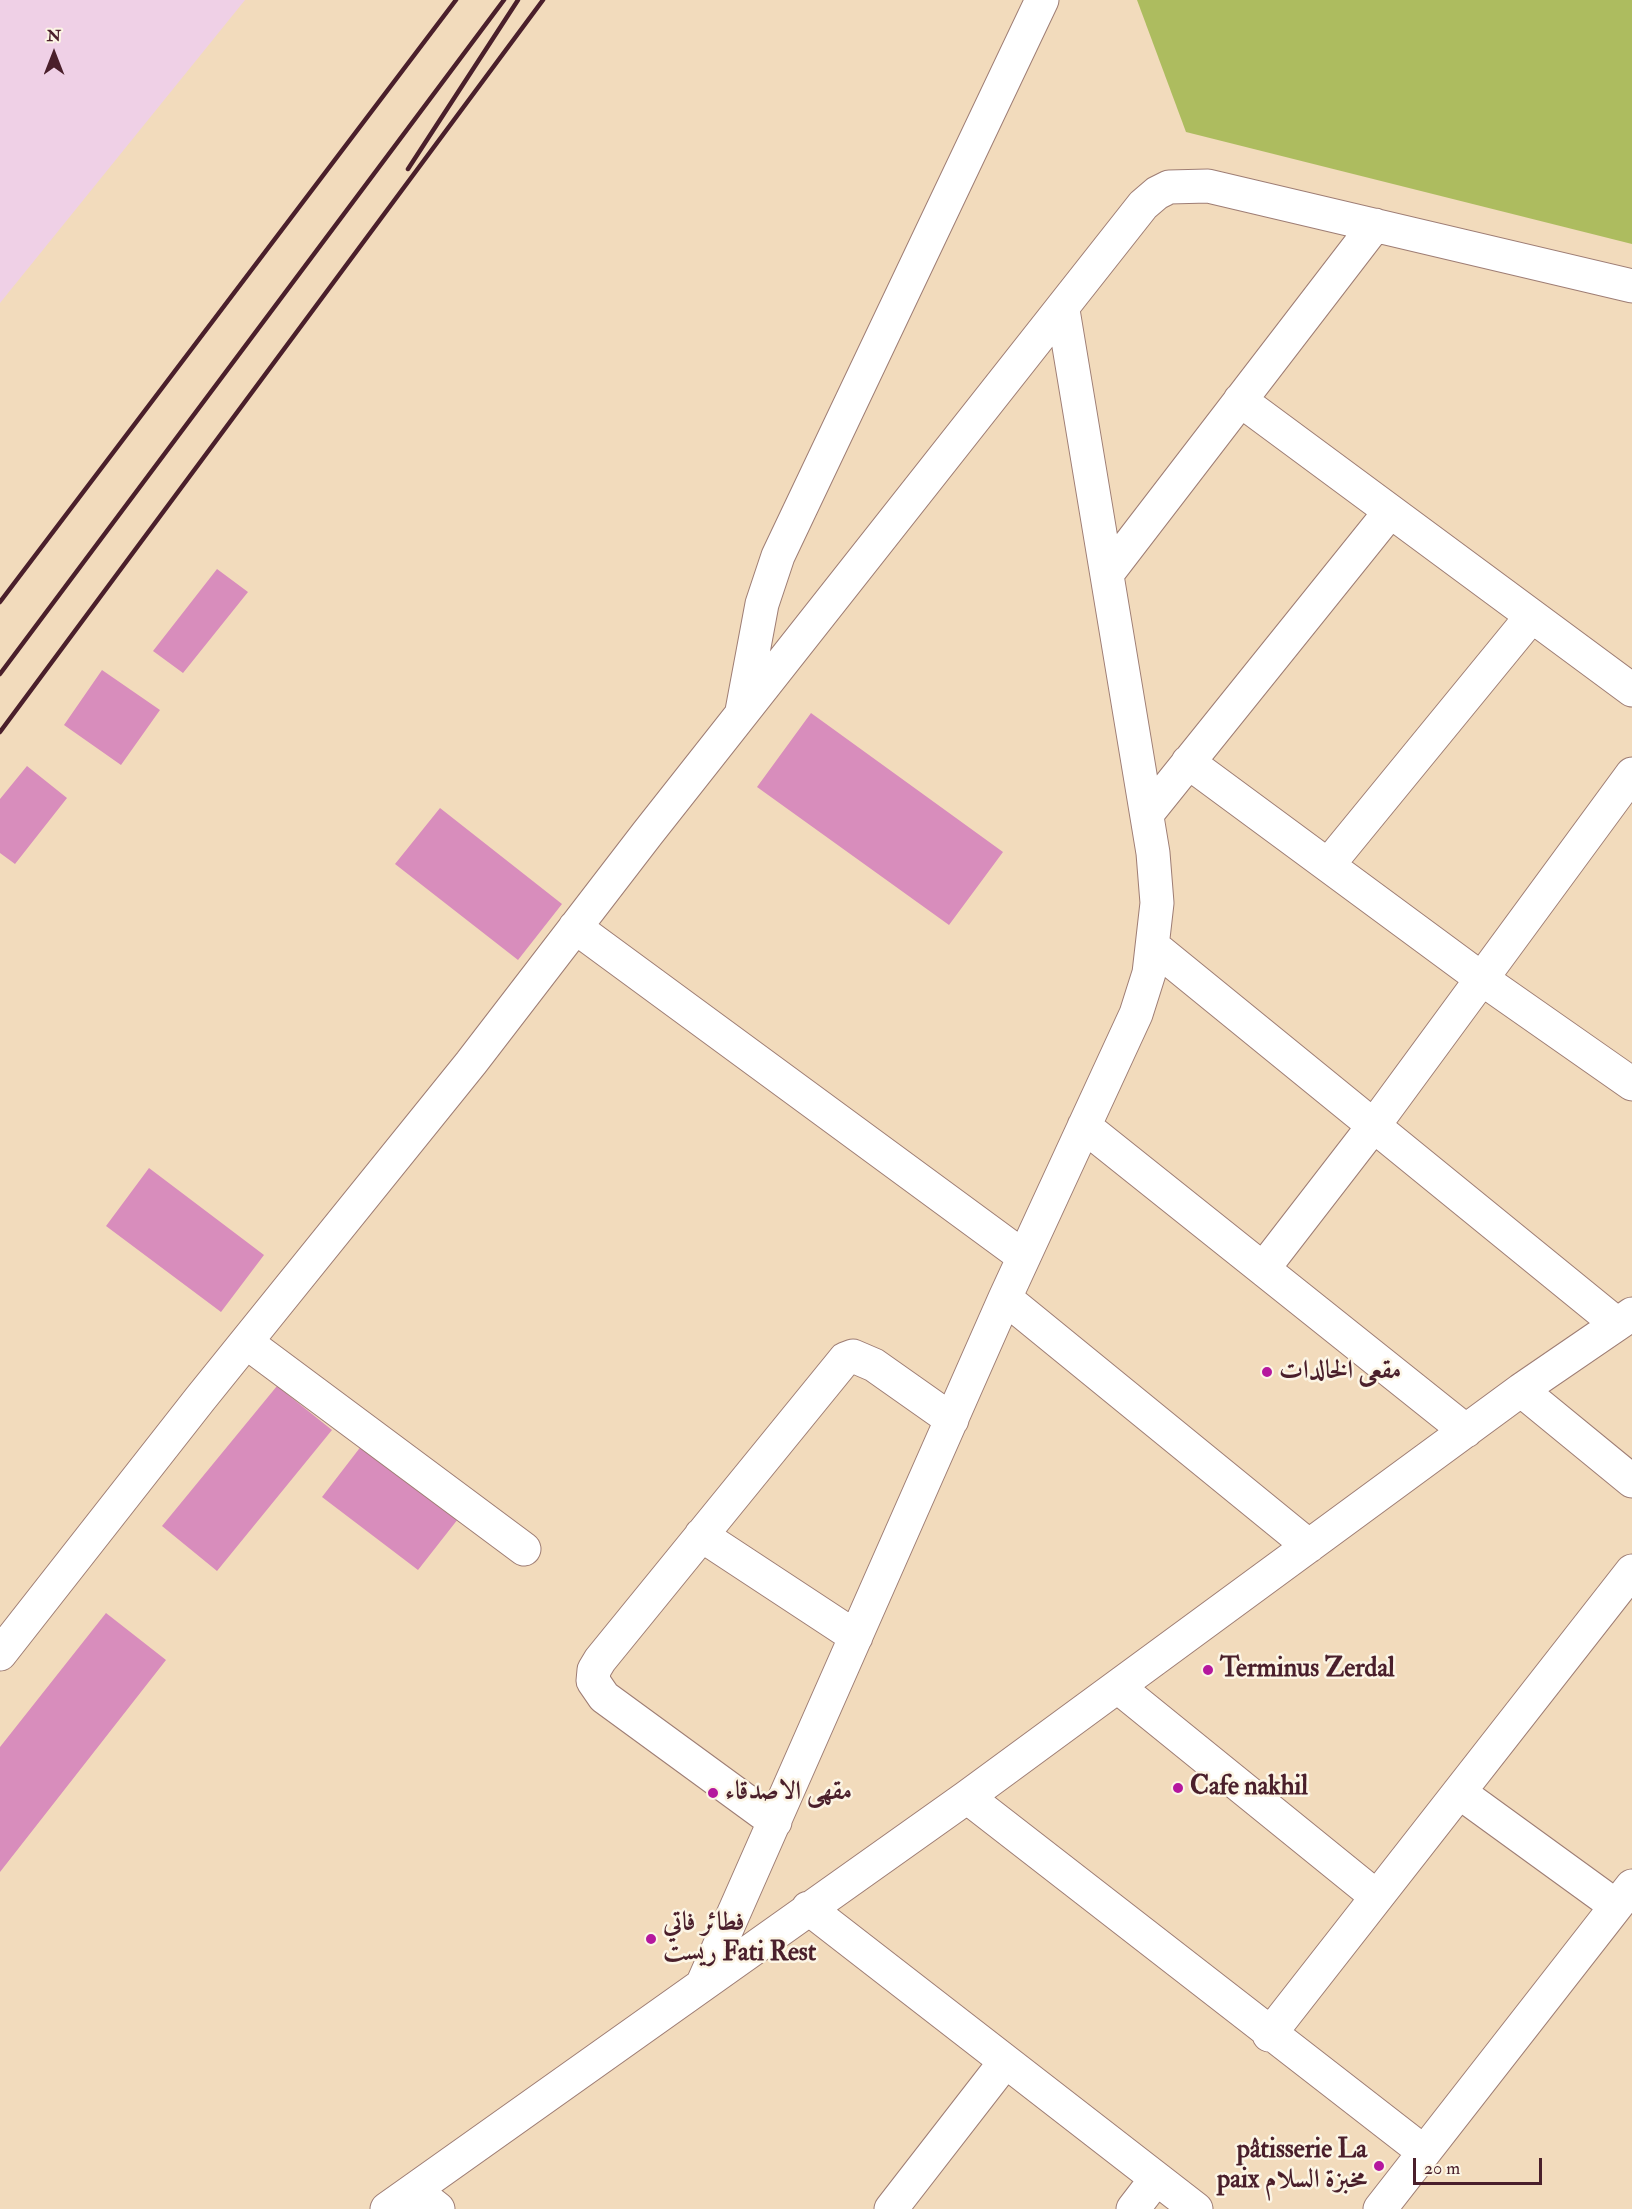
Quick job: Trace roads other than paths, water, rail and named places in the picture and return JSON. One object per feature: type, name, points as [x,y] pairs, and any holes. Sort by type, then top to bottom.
[{"type":"street","points":[[742,713],[762,604],[777,556],[1042,0]]},
{"type":"street","points":[[0,1654],[246,1342],[471,1063],[742,713],[1063,310],[1143,205],[1169,187],[1208,186],[1632,286]]},
{"type":"street","points":[[1107,574],[1375,225]]},
{"type":"street","points":[[704,1983],[1005,1298],[1136,1014],[1149,973],[1157,903],[1147,814],[1063,310]]},
{"type":"street","points":[[1240,400],[1389,513],[1632,690]]},
{"type":"street","points":[[1147,814],[1389,513]]},
{"type":"street","points":[[1328,865],[1532,617]]},
{"type":"street","points":[[1188,762],[1482,979],[1632,1084]]},
{"type":"street","points":[[1263,1269],[1375,1124],[1632,774]]},
{"type":"street","points":[[575,927],[1024,1257]]},
{"type":"street","points":[[387,2209],[426,2200],[704,1983],[967,1797],[1521,1390],[1625,1319],[1375,1124],[1153,946]]},
{"type":"street","points":[[1084,1126],[1466,1431]]},
{"type":"street","points":[[1005,1298],[1309,1546]]},
{"type":"street","points":[[246,1342],[524,1549]]},
{"type":"street","points":[[775,1822],[604,1697],[593,1681],[600,1660],[845,1359],[853,1356],[874,1365],[952,1420]]},
{"type":"street","points":[[1521,1390],[1632,1481]]},
{"type":"street","points":[[701,1535],[856,1637]]},
{"type":"street","points":[[1269,2035],[1632,1571]]},
{"type":"street","points":[[1118,1687],[1377,1897]]},
{"type":"street","points":[[1393,2205],[1424,2152],[1624,1896],[1459,1792]]},
{"type":"street","points":[[967,1797],[1269,2035],[1424,2152]]},
{"type":"street","points":[[808,1908],[1196,2209]]},
{"type":"street","points":[[891,2209],[1005,2062]]},
{"type":"street","points":[[1133,2209],[1156,2179]]},
{"type":"railway","points":[[0,602],[456,0]]},
{"type":"railway","points":[[0,674],[504,0]]},
{"type":"railway","points":[[408,169],[518,0]]},
{"type":"railway","points":[[0,732],[543,0]]},
{"type":"place","name":"مقعى الخالدات","points":[[1267,1372]]},
{"type":"place","name":"Terminus Zerdal","points":[[1208,1670]]},
{"type":"place","name":"Cafe nakhil","points":[[1178,1788]]},
{"type":"place","name":"مقهى الاصدقاء","points":[[713,1793]]},
{"type":"place","name":"فطائر فاتي ريست Fati Rest","points":[[651,1939]]},
{"type":"place","name":"pâtisserie La paix مخبزة السلام","points":[[1379,2166]]}]
